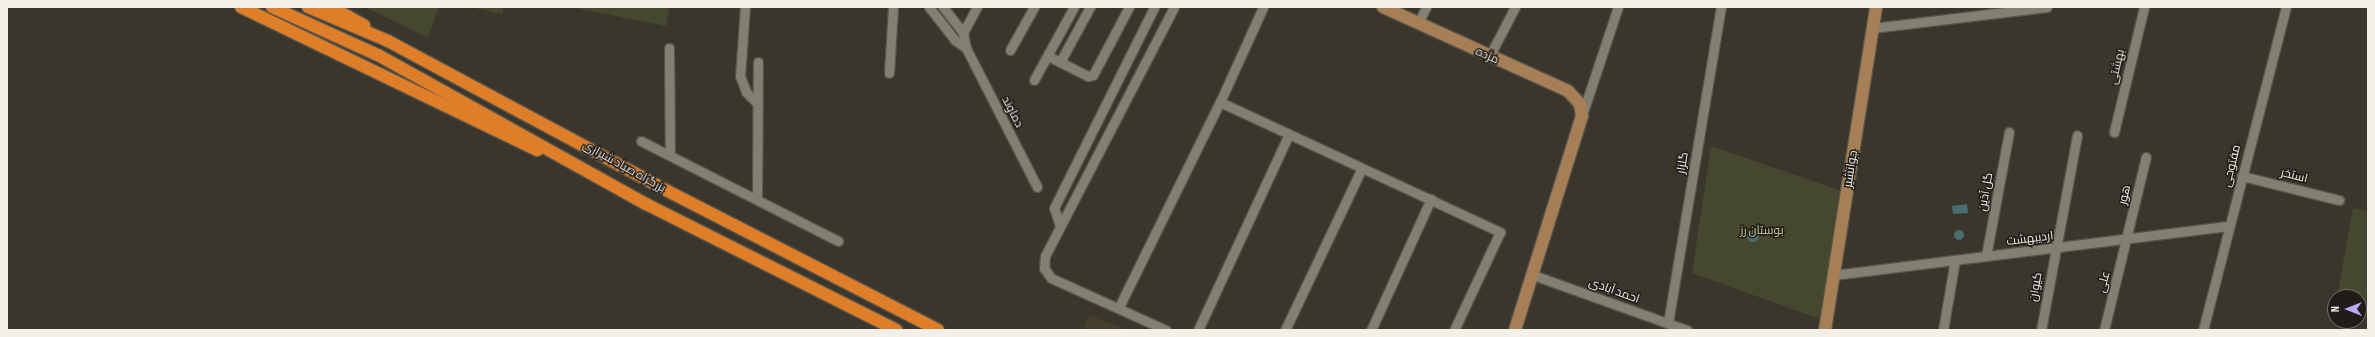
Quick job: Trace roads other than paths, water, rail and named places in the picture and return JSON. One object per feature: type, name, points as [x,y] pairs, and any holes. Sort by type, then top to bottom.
[{"type":"highway","points":[[241,7],[646,204]]},
{"type":"highway","name":"بزرگراه صیاد شیرازی","points":[[272,7],[378,55],[646,204],[896,330]]},
{"type":"highway","name":"بزرگراه صیاد شیرازی","points":[[308,7],[388,41],[656,185],[938,330]]},
{"type":"highway","points":[[331,7],[388,41]]},
{"type":"main road","name":"مژده","points":[[1382,7],[1488,57],[1568,91],[1578,99],[1582,112]]},
{"type":"main road","name":"جوانشیر","points":[[1825,330],[1876,7]]},
{"type":"main road","points":[[1515,330],[1582,112]]},
{"type":"street","points":[[745,7],[740,76],[746,92],[758,104]]},
{"type":"street","points":[[889,73],[892,7]]},
{"type":"street","name":"دماوند","points":[[928,7],[955,40],[966,48]]},
{"type":"street","name":"دماوند","points":[[943,7],[963,33],[966,48],[1037,187]]},
{"type":"street","points":[[963,33],[977,7]]},
{"type":"street","points":[[1010,50],[1034,7]]},
{"type":"street","points":[[1034,80],[1074,7]]},
{"type":"street","points":[[1060,62],[1090,7]]},
{"type":"street","points":[[1048,56],[1088,76],[1093,75],[1129,7]]},
{"type":"street","points":[[1060,226],[1054,208],[1154,7]]},
{"type":"street","points":[[1166,330],[1119,307],[1051,278],[1044,268],[1045,256],[1174,7]]},
{"type":"street","points":[[1119,307],[1220,102],[1263,7]]},
{"type":"street","points":[[1418,24],[1426,7]]},
{"type":"street","points":[[1488,57],[1515,7]]},
{"type":"street","name":"گلزار","points":[[1668,323],[1721,7]]},
{"type":"street","points":[[1873,28],[2048,7]]},
{"type":"street","name":"بهشتی","points":[[2114,132],[2144,7]]},
{"type":"street","name":"مفتوحی","points":[[2202,330],[2286,7]]},
{"type":"street","points":[[1582,112],[1616,8]]},
{"type":"street","points":[[669,48],[670,155]]},
{"type":"street","points":[[757,198],[758,62]]},
{"type":"street","points":[[1220,102],[1500,232],[1454,330]]},
{"type":"street","name":"گل آذین","points":[[1986,256],[2009,132]]},
{"type":"street","points":[[1198,330],[1289,134]]},
{"type":"street","name":"کیوان","points":[[2041,330],[2077,135]]},
{"type":"street","points":[[641,141],[757,198],[838,241]]},
{"type":"street","name":"هور","points":[[2126,239],[2146,157]]},
{"type":"street","points":[[1285,330],[1362,168]]},
{"type":"street","name":"استخر","points":[[2242,176],[2339,200]]},
{"type":"street","points":[[1370,330],[1431,199]]},
{"type":"street","name":"اردیبهشت","points":[[1834,275],[2229,226]]},
{"type":"street","name":"علی","points":[[2104,330],[2126,239]]},
{"type":"street","points":[[1944,330],[1954,260]]},
{"type":"street","name":"احمد آبادی","points":[[1533,275],[1687,330]]},
{"type":"water","points":[[1967,204],[1968,213],[1953,214],[1952,206]]},
{"type":"water","points":[[1751,230],[1755,230],[1759,236],[1755,242],[1751,242],[1747,238],[1747,234]]},
{"type":"water","points":[[1957,230],[1961,230],[1963,231],[1963,239],[1957,240],[1954,237],[1954,233]]},
{"type":"park label","name":"بوستان رز","points":[[1762,231]]}]
